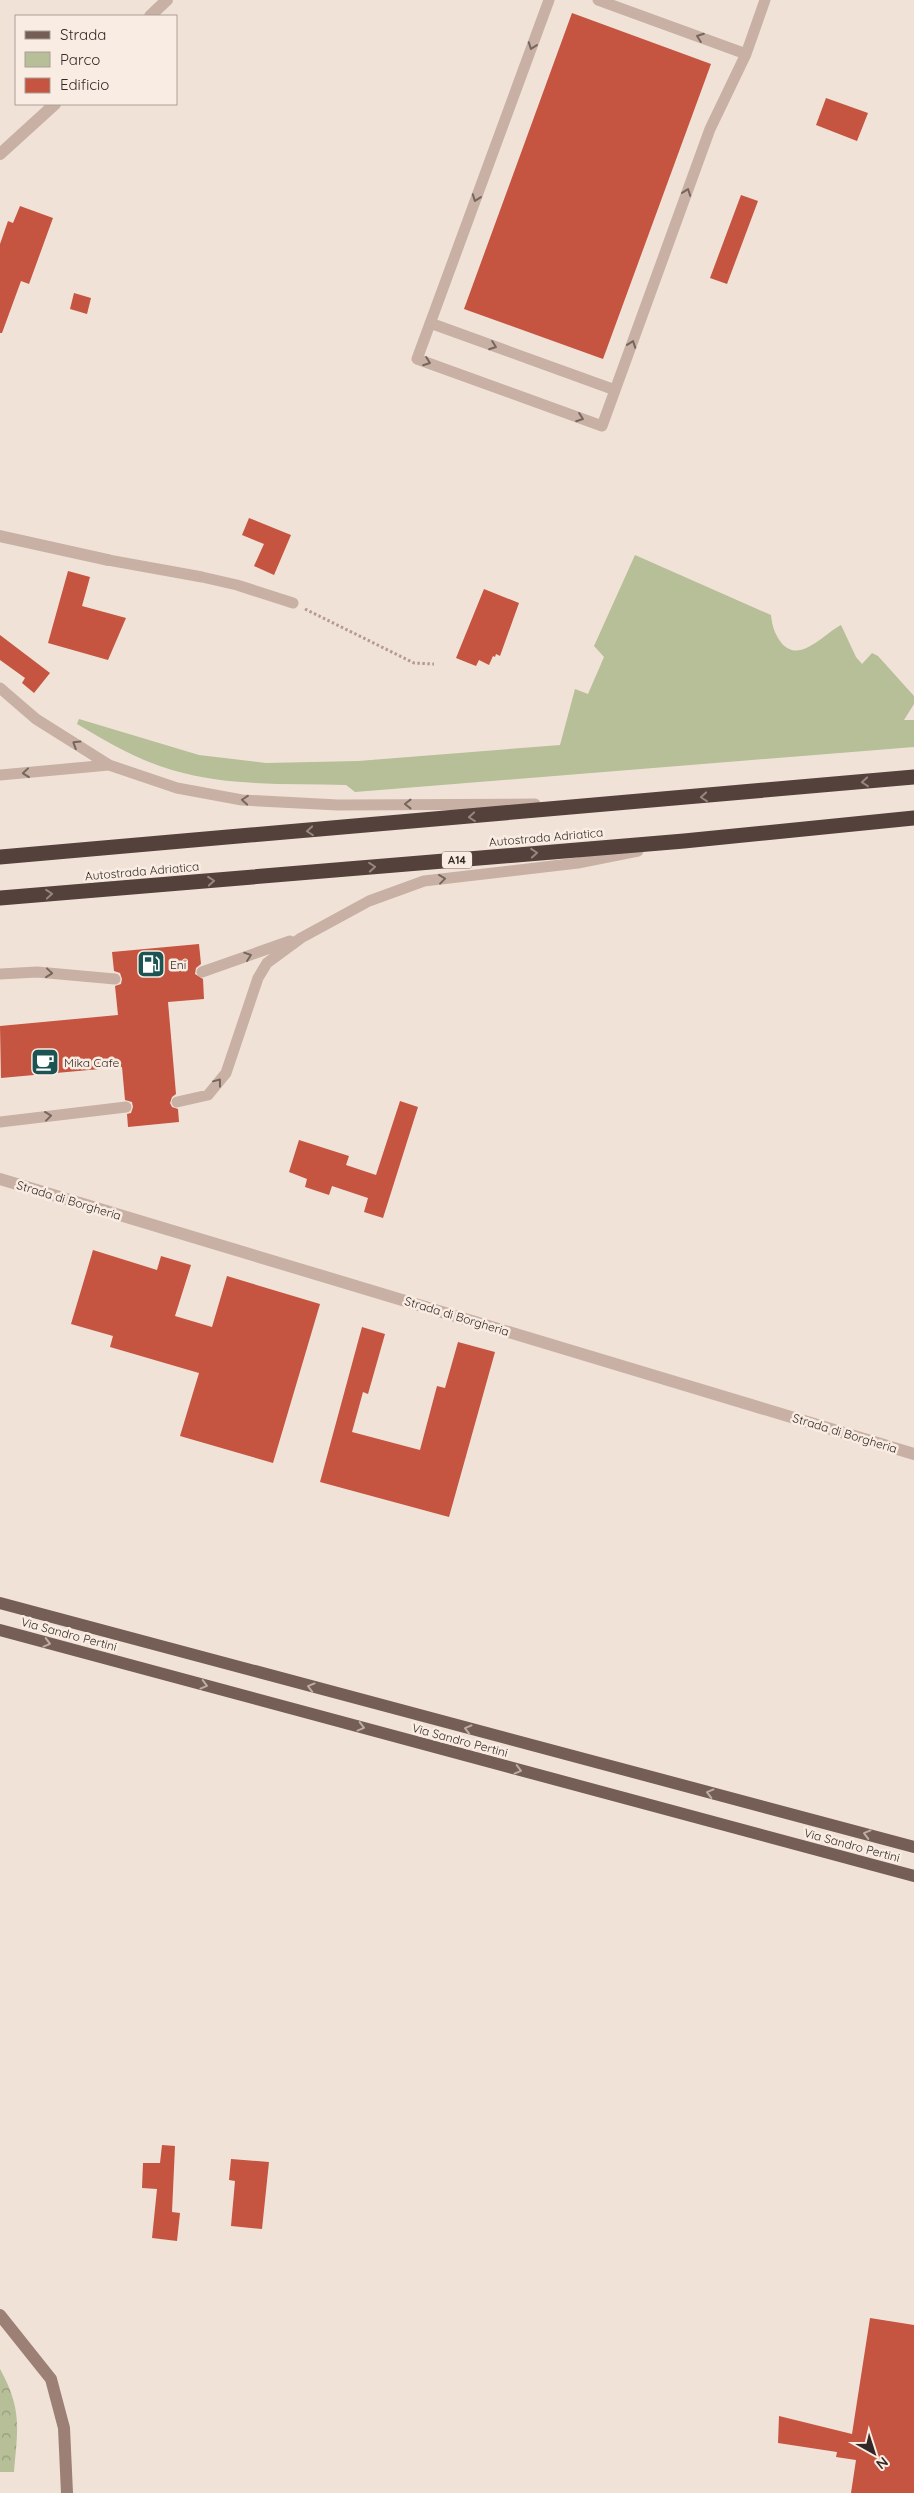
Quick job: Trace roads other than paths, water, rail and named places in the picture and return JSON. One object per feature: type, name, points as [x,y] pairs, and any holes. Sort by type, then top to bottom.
[{"type":"highway","name":"Autostrada Adriatica","points":[[0,857],[632,804],[914,778]]},
{"type":"highway","name":"Autostrada Adriatica","points":[[0,898],[684,841],[914,818]]},
{"type":"main road","name":"Via Sandro Pertini","points":[[0,1603],[914,1846]]},
{"type":"main road","name":"Via Sandro Pertini","points":[[0,1630],[914,1876]]},
{"type":"street","points":[[151,15],[167,0]]},
{"type":"street","points":[[0,154],[54,105]]},
{"type":"street","points":[[0,536],[108,560]]},
{"type":"street","name":"Strada di Borgheria","points":[[0,1179],[914,1454]]},
{"type":"street","points":[[0,2315],[51,2379],[64,2428],[67,2493]]},
{"type":"lane","points":[[548,0],[417,359],[602,426],[710,129],[746,54],[765,0]]},
{"type":"lane","points":[[598,0],[746,54]]},
{"type":"lane","points":[[430,323],[615,390]]},
{"type":"lane","points":[[108,560],[237,585],[293,603]]},
{"type":"lane","points":[[0,688],[36,719],[109,765],[177,788],[242,800],[338,805],[632,804]]},
{"type":"lane","points":[[0,775],[109,765]]},
{"type":"lane","points":[[177,1102],[208,1095],[226,1072],[258,978],[267,963],[301,938],[369,901],[424,881],[578,863],[684,841]]},
{"type":"lane","points":[[202,972],[301,938]]},
{"type":"lane","points":[[0,974],[37,972],[115,980]]},
{"type":"lane","points":[[0,1122],[126,1107]]},
{"type":"place","name":"Eni","points":[[151,964]]},
{"type":"place","name":"Mika Cafe","points":[[45,1062]]}]
